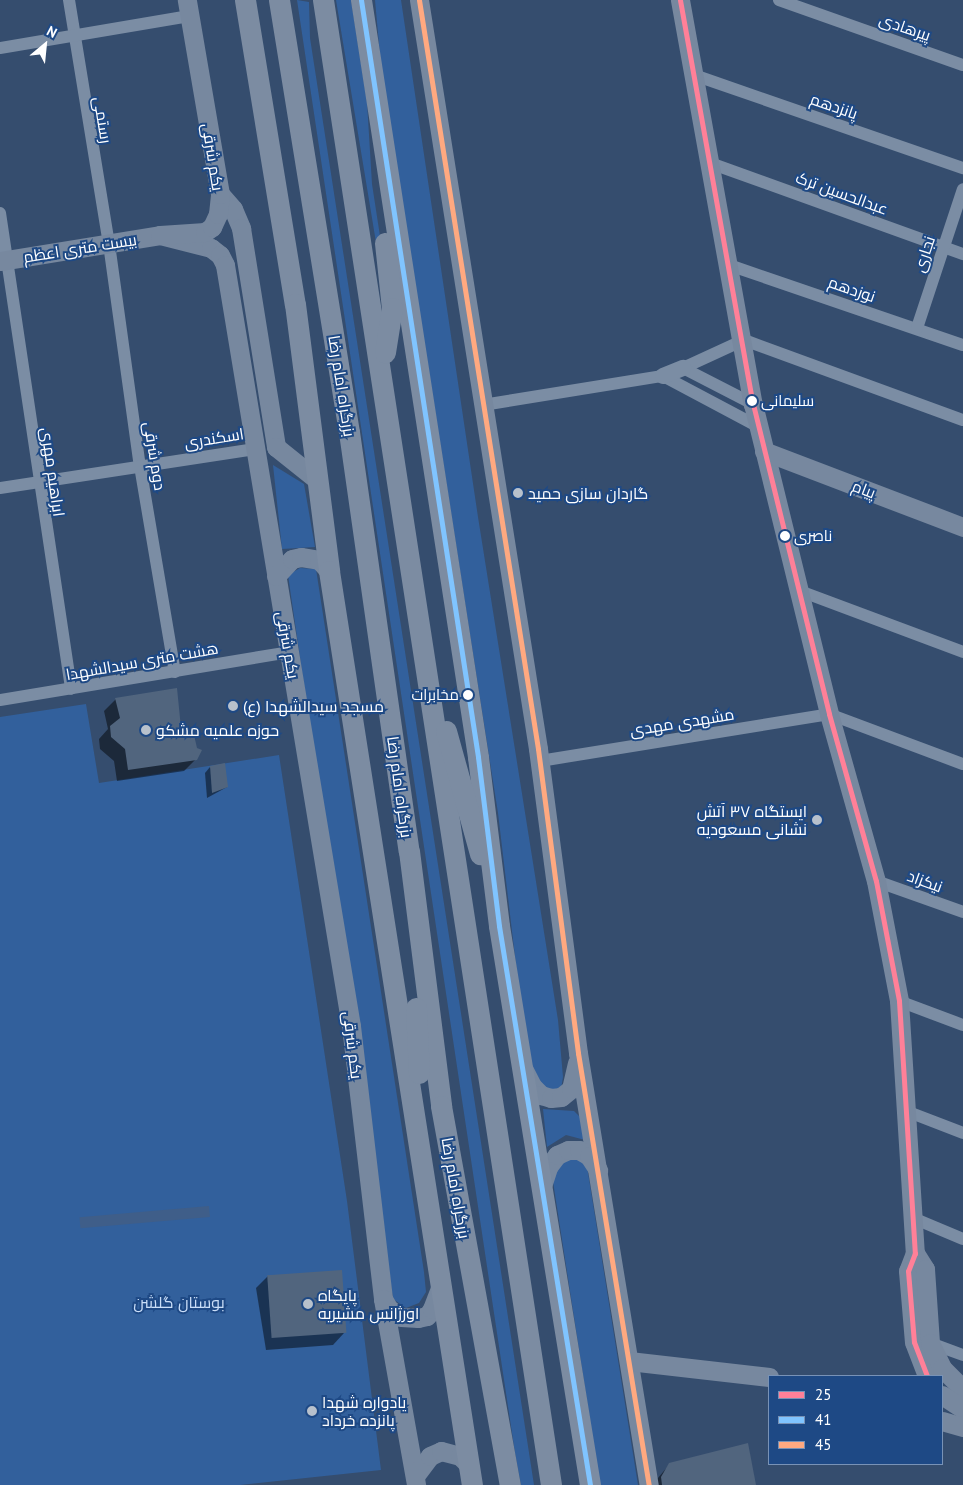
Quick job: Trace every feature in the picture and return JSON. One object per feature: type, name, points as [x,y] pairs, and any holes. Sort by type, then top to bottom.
[{"type":"highway","points":[[245,0],[296,304],[316,479],[329,571],[440,1288],[471,1475]]},
{"type":"highway","name":"بزرگراه امام رضا","points":[[279,0],[349,432],[409,850],[441,1106],[510,1485]]},
{"type":"highway","points":[[287,0],[290,60]]},
{"type":"highway","points":[[323,0],[551,1485]]},
{"type":"highway","points":[[361,0],[478,757],[499,926],[590,1485]]},
{"type":"highway","points":[[377,101],[370,134],[392,308],[382,377]]},
{"type":"highway","points":[[419,632],[499,926]]},
{"type":"highway","points":[[409,850],[424,1183]]},
{"type":"main road","points":[[419,0],[540,761],[578,1053],[600,1172],[649,1485]]},
{"type":"main road","points":[[680,0],[744,340],[753,404],[829,714],[876,881],[899,1002],[915,1252],[908,1270],[914,1342],[927,1375]]},
{"type":"main road","name":"یکم شرقی","points":[[160,236],[205,232],[215,221],[220,194],[188,8]]},
{"type":"main road","points":[[220,194],[233,209],[241,228],[276,447],[316,479]]},
{"type":"main road","name":"یکم شرقی","points":[[160,236],[211,248],[220,255],[255,449],[351,1026],[383,1299],[416,1481]]},
{"type":"main road","name":"بیست متری اعظم","points":[[3,261],[160,236]]},
{"type":"main road","name":"پیام","points":[[764,451],[963,527]]},
{"type":"main road","points":[[276,576],[292,559],[301,557],[319,560],[329,571]]},
{"type":"main road","points":[[522,1066],[532,1086],[541,1095],[561,1097],[571,1089],[578,1053]]},
{"type":"main road","points":[[542,1186],[548,1167],[556,1155],[568,1150],[579,1150],[589,1156],[600,1172]]},
{"type":"main road","points":[[915,1252],[925,1269],[930,1342],[942,1368],[963,1389]]},
{"type":"main road","points":[[383,1299],[389,1309],[401,1317],[418,1318],[427,1316],[432,1309],[440,1288]]},
{"type":"main road","points":[[629,1360],[768,1377]]},
{"type":"main road","points":[[943,1396],[963,1409]]},
{"type":"main road","points":[[943,1421],[963,1427]]},
{"type":"main road","points":[[416,1481],[430,1456],[441,1451],[460,1456],[471,1475]]},
{"type":"street","name":"رستمی","points":[[69,0],[109,244]]},
{"type":"street","name":"پیرهادی","points":[[780,0],[963,64]]},
{"type":"street","points":[[0,48],[74,36],[188,8]]},
{"type":"street","name":"پانزدهم","points":[[694,75],[963,168]]},
{"type":"street","name":"عبدالحسین ترک","points":[[710,163],[963,254]]},
{"type":"street","name":"نجاری","points":[[917,328],[963,190]]},
{"type":"street","name":"ابراهیم مهری","points":[[0,213],[3,261],[71,689]]},
{"type":"street","name":"دوم شرقی","points":[[109,244],[140,466],[175,672]]},
{"type":"street","name":"نوزدهم","points":[[729,265],[963,345]]},
{"type":"street","points":[[483,405],[663,376],[744,340],[963,420]]},
{"type":"street","points":[[683,368],[753,404]]},
{"type":"street","points":[[663,376],[759,427]]},
{"type":"street","name":"اسکندری","points":[[0,488],[255,449]]},
{"type":"street","points":[[800,591],[963,652]]},
{"type":"street","name":"هشت متری سیدالشهدا","points":[[0,700],[289,652]]},
{"type":"street","points":[[829,714],[963,764]]},
{"type":"street","name":"مشهدی مهدی","points":[[540,761],[829,714]]},
{"type":"street","name":"نیکزاد","points":[[876,881],[963,912]]},
{"type":"street","points":[[899,1002],[963,1025]]},
{"type":"street","points":[[906,1111],[963,1133]]},
{"type":"street","points":[[913,1218],[963,1239]]},
{"type":"street","points":[[930,1342],[963,1355]]},
{"type":"green space","points":[[297,0],[309,2],[310,38],[534,1485],[521,1485],[515,1453]]},
{"type":"green space","points":[[336,0],[351,0],[367,102],[372,184],[386,275],[387,309]]},
{"type":"green space","points":[[375,0],[401,0],[478,517],[558,1020],[563,1077],[561,1089],[543,1090],[534,1081],[523,1024],[498,813],[381,66]]},
{"type":"green space","points":[[273,465],[304,484],[315,547],[282,549]]},
{"type":"green space","points":[[300,568],[316,569],[424,1272],[426,1292],[419,1303],[406,1308],[393,1299],[288,575]]},
{"type":"green space","name":"بوستان گلشن","points":[[86,704],[99,783],[279,755],[347,1201],[381,1470],[240,1485],[0,1485],[0,717]]},
{"type":"green space","points":[[543,1109],[574,1111],[582,1119],[585,1140],[566,1135],[547,1147]]},
{"type":"green space","points":[[565,1158],[586,1160],[638,1485],[600,1485],[552,1175]]},
{"type":"shaded area","points":[[209,1206],[210,1217],[80,1228],[79,1217]]},
{"type":"building","name":"حوزه علمیه مشکو","points":[[177,688],[182,738],[194,735],[197,748],[202,750],[197,760],[128,770],[125,749],[111,737],[110,726],[120,718],[115,698]]},
{"type":"building","points":[[225,763],[228,787],[212,793],[210,766]]},
{"type":"building","name":"پایگاه اورژانس مشیریه","points":[[342,1270],[346,1333],[272,1338],[267,1275]]},
{"type":"building","points":[[748,1443],[756,1485],[662,1485],[661,1477],[669,1463]]},
{"type":"transit line","name":"41","points":[[361,0],[478,757],[499,926],[590,1485]]},
{"type":"transit line","name":"45","points":[[419,0],[538,749],[578,1053],[649,1485]]},
{"type":"transit line","name":"25","points":[[680,0],[753,404],[829,714],[876,881],[899,1001],[915,1253],[908,1271],[914,1342],[927,1375]]},
{"type":"place","name":"سلیمانی","points":[[752,401]]},
{"type":"place","name":"گاردان سازی حمید","points":[[518,493]]},
{"type":"place","name":"ناصری","points":[[785,536]]},
{"type":"place","name":"مخابرات","points":[[468,695]]},
{"type":"place","name":"مسجد سیدالشهدا (ع)","points":[[233,706]]},
{"type":"place","name":"حوزه علمیه مشکو","points":[[146,730]]},
{"type":"place","name":"ایستگاه ۳۷ آتش نشانی مسعودیه","points":[[817,820]]},
{"type":"place","name":"پایگاه اورژانس مشیریه","points":[[308,1304]]},
{"type":"place","name":"یادواره شهدا پانزده خرداد","points":[[312,1411]]}]
